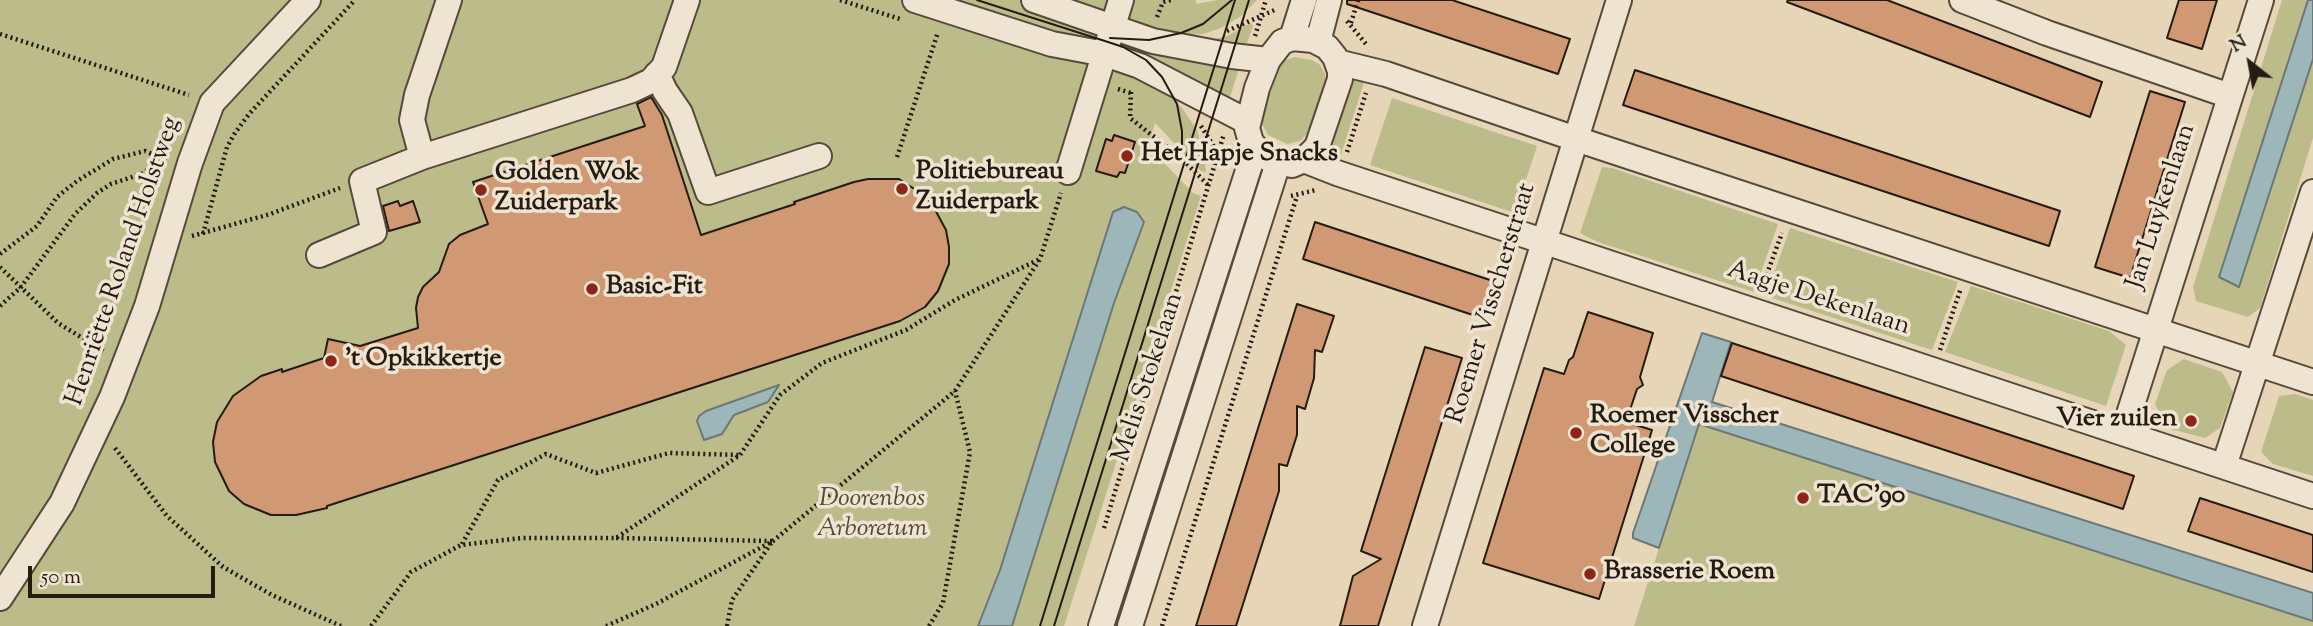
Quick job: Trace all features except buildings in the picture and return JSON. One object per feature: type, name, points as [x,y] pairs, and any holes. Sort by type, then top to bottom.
[{"type":"street","name":"Henriëtte Roland Holstweg","points":[[0,598],[62,503],[99,428],[147,306],[190,163],[212,103],[308,0]]},
{"type":"street","points":[[422,158],[412,120],[417,95],[449,0]]},
{"type":"street","points":[[319,255],[374,232],[362,181],[422,158],[632,90],[651,81],[664,67],[687,0]]},
{"type":"street","points":[[915,0],[1052,44],[1105,54],[1140,66],[1248,122]]},
{"type":"street","points":[[1034,0],[1118,11],[1153,41],[1268,60]]},
{"type":"street","points":[[1292,38],[1304,0]]},
{"type":"street","points":[[1318,42],[1329,0]]},
{"type":"street","name":"Roemer Visscherstraat","points":[[1425,626],[1619,0]]},
{"type":"street","points":[[1962,0],[2047,33],[2230,96]]},
{"type":"street","name":"Jan Luykenlaan","points":[[2123,433],[2261,0]]},
{"type":"street","points":[[1068,172],[1118,11]]},
{"type":"street","points":[[1292,38],[1318,42],[1332,53],[1337,62],[1340,79],[1317,147],[1304,160],[1292,165],[1278,163],[1255,149],[1248,134],[1248,122],[1268,60],[1282,42],[1292,38]]},
{"type":"street","points":[[1337,62],[1385,74],[2313,382]]},
{"type":"street","points":[[657,74],[680,113],[708,192],[819,156]]},
{"type":"street","name":"Melis Stokelaan","points":[[1101,626],[1255,149]]},
{"type":"street","name":"Aagje Dekenlaan","points":[[1304,160],[2313,496]]},
{"type":"street","points":[[1130,626],[1278,163]]},
{"type":"street","points":[[2224,466],[2313,192]]},
{"type":"path","points":[[203,234],[228,147],[235,133],[249,114],[355,0]]},
{"type":"path","points":[[1118,11],[1156,18],[1163,2],[1171,0]]},
{"type":"path","points":[[1261,15],[1266,0]]},
{"type":"path","points":[[1351,23],[1358,0]]},
{"type":"path","points":[[897,157],[945,9]]},
{"type":"path","points":[[0,34],[212,103]]},
{"type":"path","points":[[1140,66],[1131,93],[1130,118],[1181,158],[1209,186]]},
{"type":"path","points":[[0,254],[37,226],[57,197],[113,159],[145,151],[161,158],[144,173],[111,184],[97,193],[75,214],[21,287],[0,306]]},
{"type":"path","name":"Melis Stokelaan","points":[[1103,533],[1218,152]]},
{"type":"path","points":[[606,626],[656,604],[773,541],[955,391],[1040,260],[1068,172]]},
{"type":"path","points":[[167,243],[270,214],[362,181]]},
{"type":"path","points":[[1162,626],[1297,196]]},
{"type":"path","points":[[1754,310],[1790,210]]},
{"type":"path","points":[[616,538],[740,456],[780,395],[822,363],[906,330],[955,300],[1040,260]]},
{"type":"path","points":[[0,267],[58,323],[95,348],[125,362]]},
{"type":"path","points":[[1933,369],[1968,269]]},
{"type":"path","points":[[929,626],[943,603],[970,452],[955,391]]},
{"type":"path","points":[[99,428],[167,516],[223,567],[272,595],[341,626]]},
{"type":"path","points":[[461,545],[498,480],[546,454],[596,473],[670,453],[740,456]]},
{"type":"path","points":[[371,626],[411,572],[461,545],[522,538],[773,541]]},
{"type":"path","points":[[727,626],[732,600],[773,541]]},
{"type":"green space","name":"Doorenbos Arboretum","points":[[0,0],[1196,0],[1196,4],[1217,0],[1257,0],[1241,16],[1221,28],[1203,34],[1184,35],[1241,63],[1228,103],[1165,91],[1182,108],[1197,130],[1206,172],[1201,171],[1155,123],[1148,146],[1193,193],[1201,196],[1064,626],[1012,626],[1114,303],[1144,222],[1137,212],[998,626],[0,626]]},
{"type":"green space","points":[[2282,0],[2308,0],[2219,277],[2240,286],[2313,59],[2313,138],[2260,308],[2248,317],[2196,301],[2193,287]]},
{"type":"green space","points":[[1251,23],[1253,26],[1247,43],[1208,45],[1207,41],[1227,36]]},
{"type":"green space","points":[[1295,57],[1312,60],[1320,65],[1326,81],[1308,133],[1300,141],[1287,144],[1268,135],[1262,124],[1262,117],[1280,65]]},
{"type":"green space","points":[[1351,76],[1366,76],[1338,164],[1326,157],[1326,153]]},
{"type":"green space","points":[[1392,98],[1537,146],[1515,213],[1370,165]]},
{"type":"green space","points":[[1602,167],[1612,168],[1778,224],[1754,292],[1598,242],[1580,233]]},
{"type":"green space","points":[[1245,214],[1252,215],[1123,626],[1110,626]]},
{"type":"green space","points":[[1790,228],[1958,282],[1932,350],[1766,296]]},
{"type":"green space","points":[[1971,286],[2109,331],[2126,345],[2106,406],[1945,352]]},
{"type":"green space","points":[[2184,359],[2222,372],[2233,392],[2220,428],[2205,438],[2167,428],[2155,404],[2167,370]]},
{"type":"green space","points":[[2295,394],[2313,400],[2313,476],[2273,464],[2261,452],[2279,396]]},
{"type":"green space","name":"TAC'90","points":[[1699,424],[2313,621],[2313,626],[1634,626]]},
{"type":"water","points":[[2308,0],[2313,0],[2313,59],[2239,287],[2219,277]]},
{"type":"water","points":[[1124,207],[1137,212],[1144,222],[1114,303],[1012,626],[978,626],[1000,570],[1113,212]]},
{"type":"water","points":[[1702,333],[1731,342],[1712,402],[2313,593],[2313,621],[1699,424],[1659,548],[1633,538]]},
{"type":"water","points":[[779,385],[768,402],[734,415],[722,434],[704,440],[697,421],[699,416],[706,411]]},
{"type":"tram line","points":[[977,0],[1123,47],[1146,60],[1162,77],[1177,104],[1182,131],[1182,151]]},
{"type":"tram line","points":[[1110,38],[1149,40],[1181,33],[1203,24],[1232,0]]},
{"type":"tram line","points":[[1040,626],[1235,0]]},
{"type":"tram line","points":[[1054,626],[1249,0]]},
{"type":"place","name":"Het Hapje Snacks","points":[[1127,156]]},
{"type":"place","name":"Politiebureau Zuiderpark","points":[[902,189]]},
{"type":"place","name":"Golden Wok Zuiderpark","points":[[481,190]]},
{"type":"place","name":"Basic-Fit","points":[[592,289]]},
{"type":"place","name":"'t Opkikkertje","points":[[331,361]]},
{"type":"place","name":"Vier zuilen","points":[[2191,421]]},
{"type":"place","name":"Roemer Visscher College","points":[[1576,433]]},
{"type":"place","name":"TAC'90","points":[[1803,498]]},
{"type":"place","name":"Brasserie Roem","points":[[1590,574]]}]
